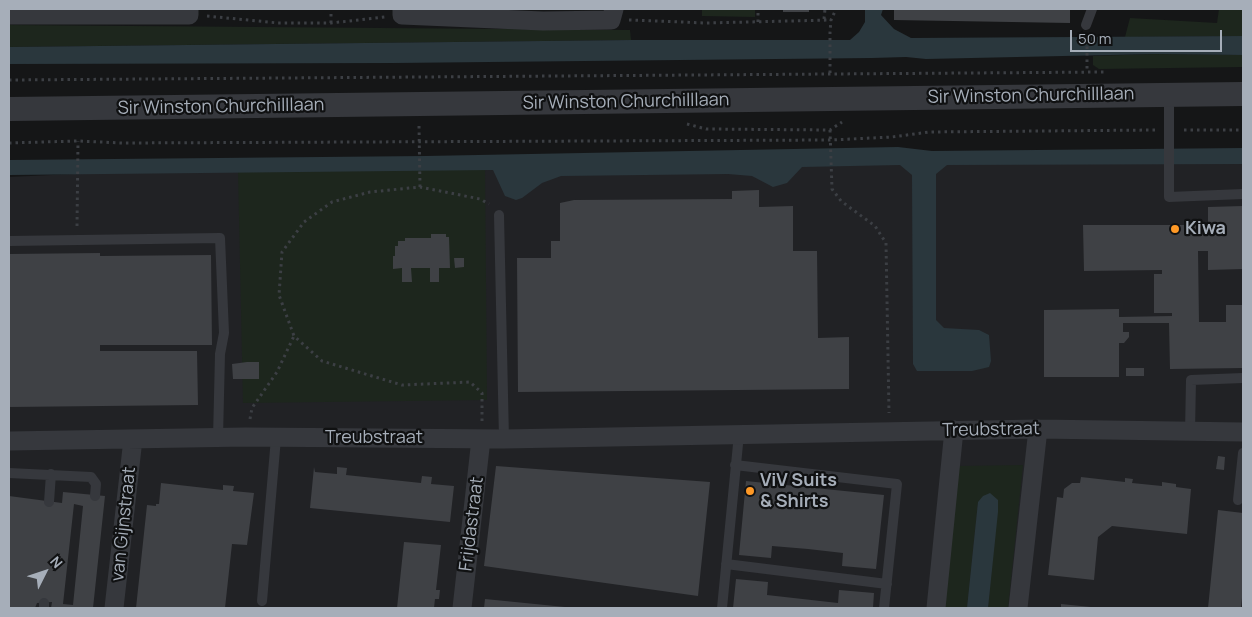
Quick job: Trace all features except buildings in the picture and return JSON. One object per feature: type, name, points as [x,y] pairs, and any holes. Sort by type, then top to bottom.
[{"type":"street","points":[[9,15],[189,12]]},
{"type":"street","points":[[402,12],[543,21],[613,14]]},
{"type":"street","name":"Sir Winston Churchilllaan","points":[[9,109],[1243,94]]},
{"type":"street","points":[[1018,608],[1038,429]]},
{"type":"street","name":"Treubstraat","points":[[9,441],[246,437],[504,439],[1038,429],[1243,432]]},
{"type":"street","points":[[936,608],[954,430]]},
{"type":"street","name":"van Gijnstraat","points":[[114,608],[133,439]]},
{"type":"street","name":"Frijdastraat","points":[[462,608],[481,439]]},
{"type":"lane","points":[[1086,28],[1092,9]]},
{"type":"lane","points":[[1169,94],[1169,197],[1243,194]]},
{"type":"lane","points":[[499,215],[504,439]]},
{"type":"lane","points":[[9,241],[220,238],[224,333],[220,354],[218,438]]},
{"type":"lane","points":[[1190,432],[1191,380],[1243,378]]},
{"type":"lane","points":[[722,608],[739,434]]},
{"type":"lane","points":[[262,602],[276,438]]},
{"type":"lane","points":[[1238,500],[1243,453]]},
{"type":"lane","points":[[736,465],[897,484],[884,608]]},
{"type":"lane","points":[[9,473],[51,474],[91,478],[96,484],[95,496]]},
{"type":"lane","points":[[49,502],[51,474]]},
{"type":"lane","points":[[726,564],[886,584]]},
{"type":"path","points":[[331,9],[331,23]]},
{"type":"path","points":[[758,9],[758,22]]},
{"type":"path","points":[[824,19],[825,9]]},
{"type":"path","points":[[830,73],[831,20],[836,9]]},
{"type":"path","points":[[189,12],[278,23],[331,23],[402,12]]},
{"type":"path","points":[[613,14],[706,23],[831,20]]},
{"type":"path","points":[[1086,28],[1087,72]]},
{"type":"path","name":"Sir Winston Churchilllaan","points":[[9,80],[1114,72]]},
{"type":"path","points":[[419,122],[420,187]]},
{"type":"path","points":[[830,130],[832,189],[841,201],[876,226],[886,244],[889,431]]},
{"type":"path","points":[[9,143],[419,140],[831,140],[892,137],[929,132],[1243,130]]},
{"type":"path","points":[[77,143],[77,240]]},
{"type":"path","points":[[481,439],[482,392],[470,382],[402,385],[322,361],[294,336],[279,295],[282,252],[304,222],[332,202],[370,192],[420,187],[480,199],[493,205],[499,215]]},
{"type":"path","points":[[246,437],[252,408],[277,372],[294,336]]},
{"type":"shaded area","points":[[702,9],[755,9],[755,17],[702,16]]},
{"type":"shaded area","points":[[865,9],[883,9],[881,15],[894,29],[911,38],[1243,36],[1243,55],[1155,54],[926,59],[906,57],[394,63],[9,64],[9,47],[631,40],[850,40],[859,32],[865,22]]},
{"type":"shaded area","points":[[1219,9],[1243,9],[1243,36],[1125,37],[1130,18],[1217,23]]},
{"type":"shaded area","points":[[9,25],[630,30],[631,40],[9,47]]},
{"type":"shaded area","points":[[1155,54],[1243,55],[1243,67],[1099,69],[1093,65],[1093,56]]},
{"type":"shaded area","points":[[898,147],[932,151],[1243,148],[1243,164],[947,165],[936,174],[936,320],[944,328],[979,330],[989,335],[991,361],[989,367],[972,371],[917,371],[913,364],[912,175],[900,165],[802,167],[787,183],[773,187],[752,176],[728,174],[561,176],[542,183],[522,198],[516,200],[505,196],[493,170],[9,175],[9,160],[425,156]]},
{"type":"shaded area","points":[[1243,157],[1243,608],[9,608],[9,177],[201,168]]},
{"type":"shaded area","points":[[485,164],[487,400],[243,403],[238,170]]},
{"type":"shaded area","points":[[1023,465],[1008,608],[988,608],[998,500],[978,502],[967,608],[944,608],[959,466]]},
{"type":"shaded area","points":[[990,493],[998,500],[998,512],[988,608],[967,608],[978,502],[983,496]]},
{"type":"place","name":"Kiwa","points":[[1175,229]]},
{"type":"place","name":"ViV Suits & Shirts","points":[[750,491]]}]
